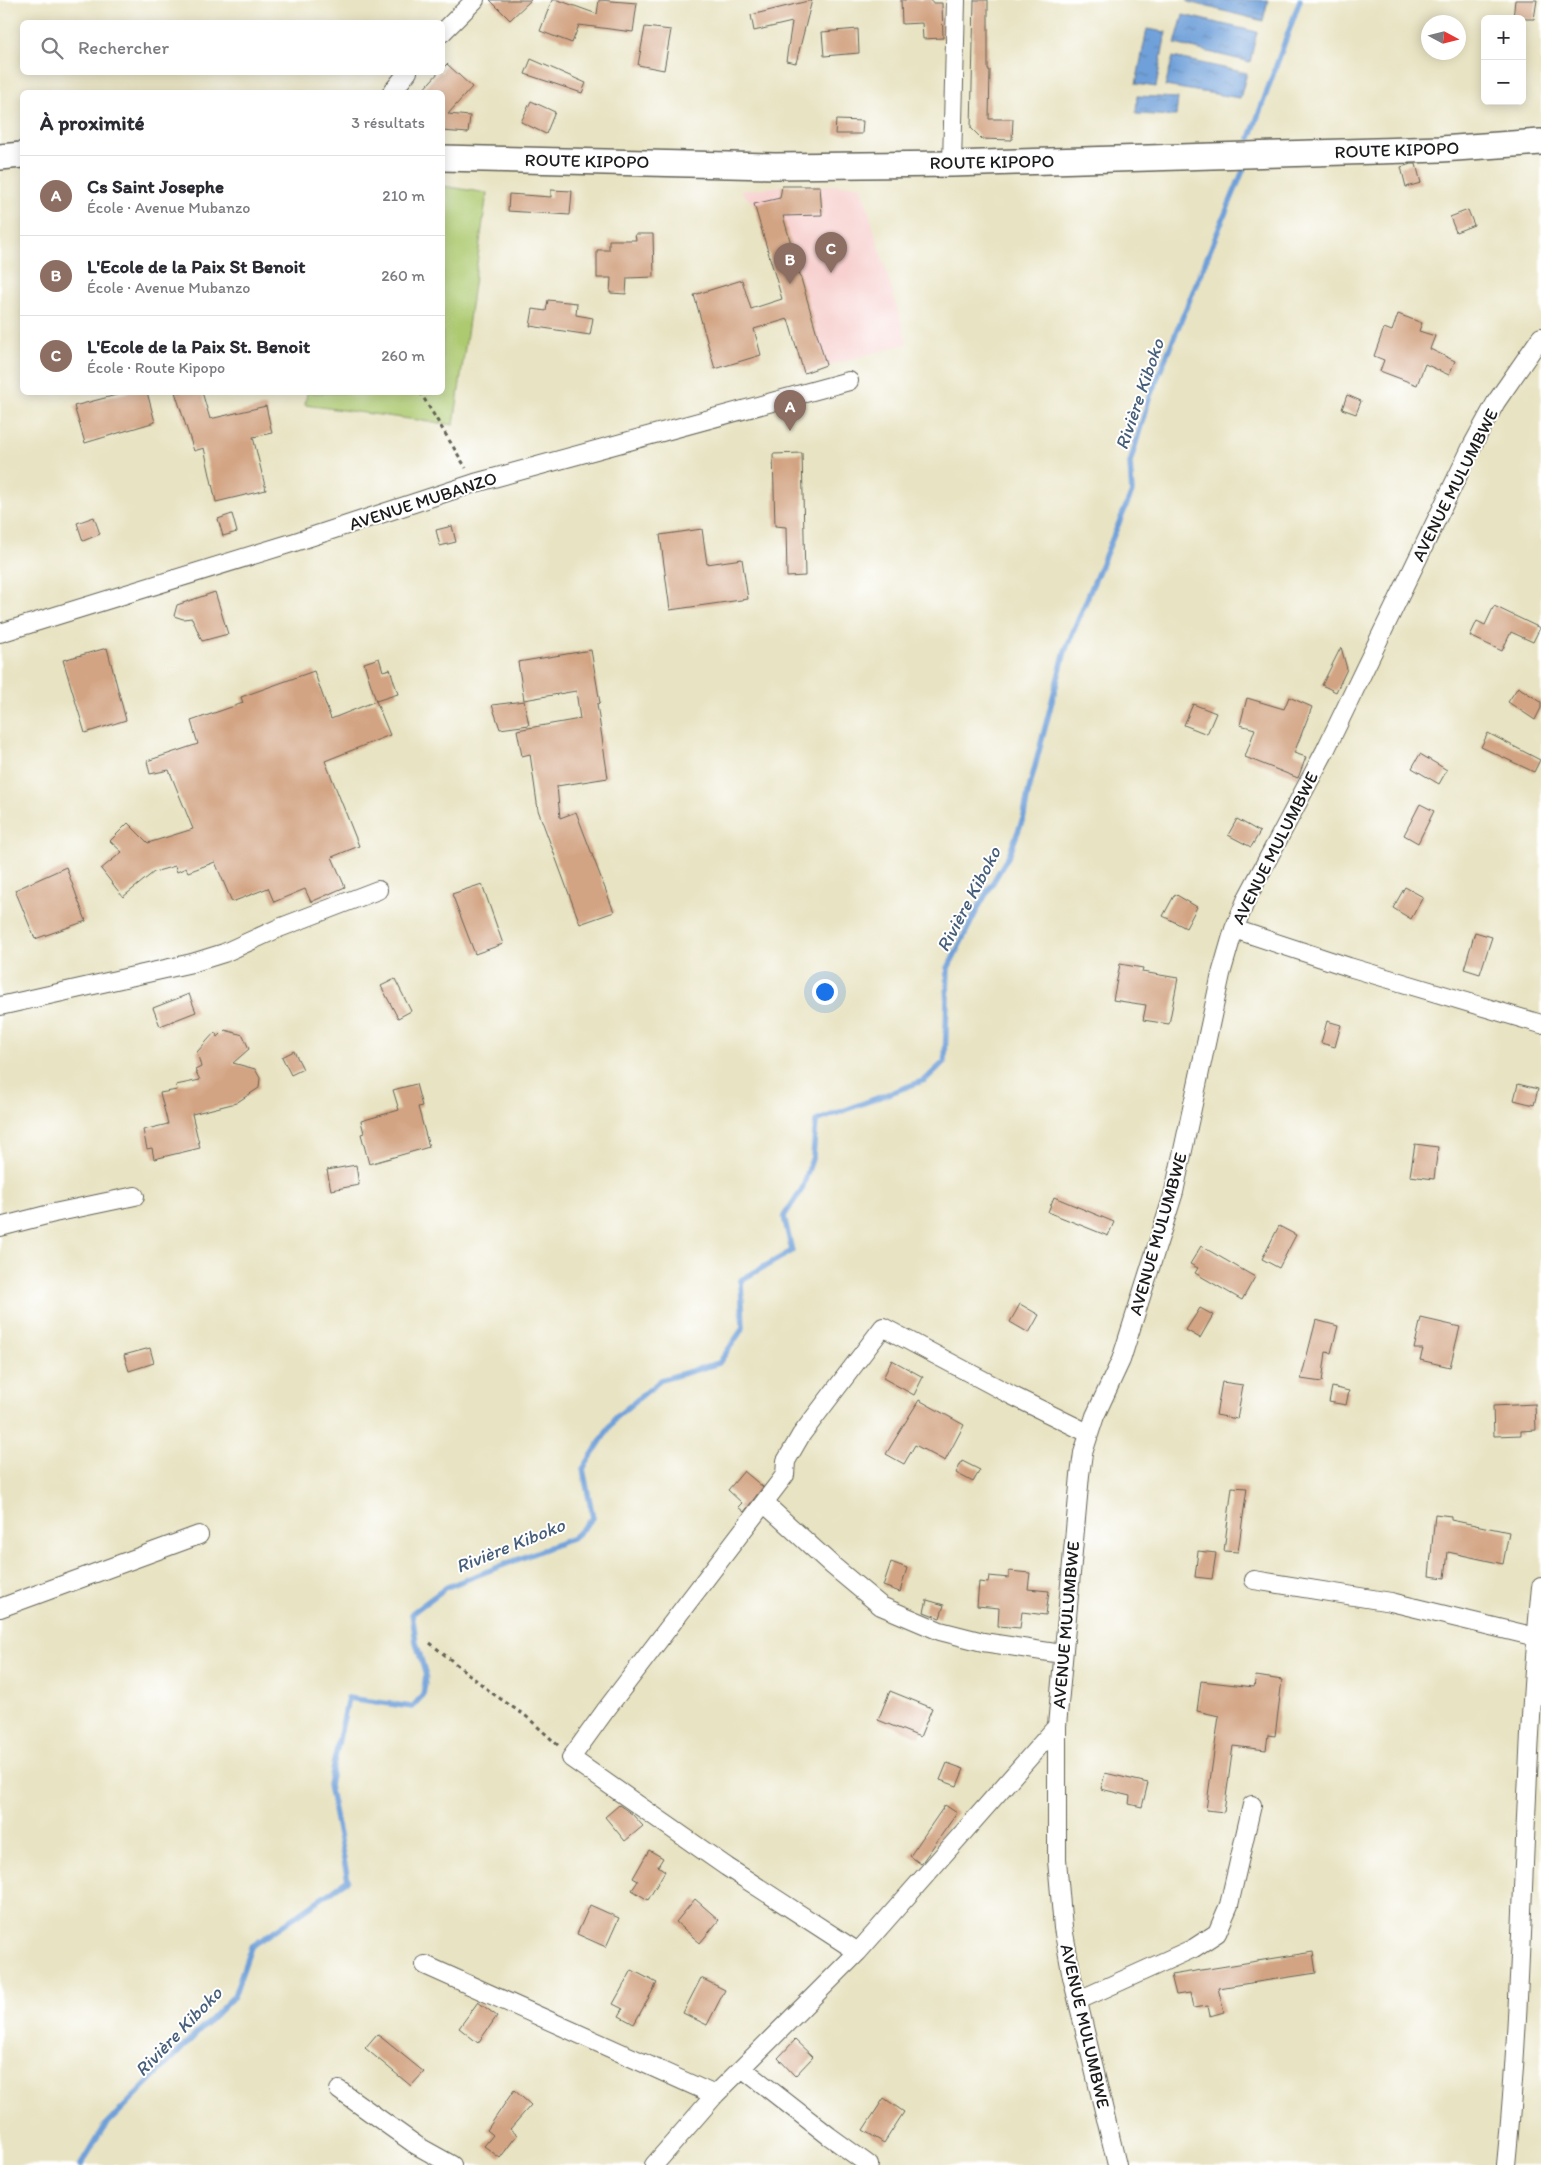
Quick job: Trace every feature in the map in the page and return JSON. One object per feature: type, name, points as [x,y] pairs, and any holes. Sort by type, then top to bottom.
[{"type":"main road","name":"ROUTE KIPOPO","points":[[445,158],[774,166],[952,164],[1441,149],[1541,142]]},
{"type":"main road","points":[[0,157],[20,155]]},
{"type":"street","points":[[445,30],[476,0]]},
{"type":"street","points":[[952,164],[956,0]]},
{"type":"street","points":[[394,90],[406,75]]},
{"type":"street","name":"AVENUE MULUMBWE","points":[[1117,2165],[1072,1977],[1059,1890],[1057,1842],[1057,1726],[1062,1654],[1080,1475],[1088,1433],[1120,1360],[1174,1192],[1221,974],[1234,929],[1247,898],[1325,751],[1473,444],[1496,402],[1541,337]]},
{"type":"street","name":"AVENUE MUBANZO","points":[[0,633],[286,545],[475,483],[848,381]]},
{"type":"street","points":[[0,1006],[192,963],[378,890]]},
{"type":"street","points":[[1234,929],[1349,967],[1541,1024]]},
{"type":"street","points":[[0,1227],[54,1213],[135,1196]]},
{"type":"street","points":[[858,1952],[727,1867],[571,1758],[785,1475],[786,1461],[801,1435],[883,1327],[1013,1396],[1088,1433]]},
{"type":"street","points":[[764,1503],[833,1566],[881,1606],[940,1631],[983,1642],[1062,1654]]},
{"type":"street","points":[[0,1608],[199,1535]]},
{"type":"street","points":[[1254,1580],[1391,1602],[1536,1637]]},
{"type":"street","points":[[1506,2165],[1514,2061],[1526,1791],[1541,1587]]},
{"type":"street","points":[[654,2165],[714,2095],[858,1952],[1057,1726]]},
{"type":"street","points":[[1079,2000],[1194,1948],[1217,1933],[1229,1905],[1252,1805]]},
{"type":"street","points":[[425,1965],[714,2095]]},
{"type":"street","points":[[742,2068],[828,2136],[869,2165]]},
{"type":"street","points":[[339,2090],[416,2144],[452,2165]]},
{"type":"path","points":[[422,395],[475,483]]},
{"type":"path","points":[[430,1643],[472,1678],[527,1717],[571,1758]]},
{"type":"shaded area","points":[[861,185],[907,343],[804,373],[754,204],[740,191],[782,186]]},
{"type":"green space","points":[[445,186],[487,193],[454,425],[305,405],[307,395],[445,395]]},
{"type":"water","points":[[1188,0],[1268,0],[1263,21],[1188,2]]},
{"type":"water","points":[[1183,15],[1257,32],[1250,62],[1175,44]]},
{"type":"water","points":[[1147,29],[1166,32],[1156,87],[1136,84]]},
{"type":"water","points":[[1173,57],[1247,73],[1240,98],[1165,86]]},
{"type":"water","points":[[1137,96],[1178,98],[1176,116],[1136,114]]},
{"type":"building","points":[[490,0],[531,0],[510,20]]},
{"type":"building","points":[[552,0],[558,0],[597,14],[599,0],[637,3],[633,32],[579,25],[572,43],[540,31]]},
{"type":"building","points":[[812,0],[796,63],[786,61],[792,22],[754,31],[751,15]]},
{"type":"building","points":[[901,0],[932,0],[932,3],[942,3],[943,38],[923,39],[922,23],[902,24]]},
{"type":"building","points":[[974,0],[988,0],[989,119],[1013,119],[1012,140],[982,139],[971,128]]},
{"type":"building","points":[[1515,0],[1537,0],[1534,19],[1526,19],[1526,15],[1513,15]]},
{"type":"building","points":[[645,27],[671,30],[664,70],[638,65]]},
{"type":"building","points":[[858,29],[859,53],[824,56],[822,32]]},
{"type":"building","points":[[531,59],[586,83],[582,93],[525,74]]},
{"type":"building","points":[[447,64],[472,87],[448,114],[470,116],[468,133],[445,131],[445,90],[423,90],[436,75],[445,75],[445,66]]},
{"type":"building","points":[[531,101],[555,112],[546,134],[521,122]]},
{"type":"building","points":[[836,120],[863,121],[862,134],[835,134]]},
{"type":"building","points":[[1416,164],[1421,183],[1406,187],[1401,167]]},
{"type":"building","points":[[782,186],[820,186],[822,215],[783,216],[826,365],[804,373],[788,319],[754,329],[761,355],[715,369],[694,295],[742,280],[751,309],[782,299],[754,204],[780,198]]},
{"type":"building","points":[[551,190],[572,191],[570,215],[508,211],[509,194],[551,197]]},
{"type":"building","points":[[1468,210],[1474,225],[1456,232],[1450,217]]},
{"type":"building","points":[[635,234],[653,234],[654,277],[627,278],[626,294],[610,293],[611,278],[597,278],[597,250],[609,250],[609,240],[636,240]]},
{"type":"building","points":[[548,300],[577,303],[576,315],[593,318],[590,335],[530,326],[533,309],[546,311]]},
{"type":"building","points":[[1398,314],[1422,323],[1419,331],[1435,336],[1430,349],[1455,361],[1449,375],[1425,364],[1417,385],[1380,371],[1384,360],[1374,356],[1384,328],[1392,331]]},
{"type":"building","points":[[116,395],[148,395],[155,422],[85,443],[74,406]]},
{"type":"building","points":[[176,395],[203,395],[210,419],[266,406],[272,433],[253,437],[266,490],[216,502],[204,448],[194,451]]},
{"type":"building","points":[[1347,395],[1361,401],[1356,414],[1342,409]]},
{"type":"building","points":[[802,453],[805,576],[787,577],[786,527],[775,526],[773,454]]},
{"type":"building","points":[[232,514],[237,532],[223,536],[218,519]]},
{"type":"building","points":[[94,517],[100,534],[83,541],[77,523]]},
{"type":"building","points":[[452,526],[456,542],[440,546],[436,530]]},
{"type":"building","points":[[702,529],[707,564],[742,559],[748,599],[670,610],[660,535]]},
{"type":"building","points":[[215,592],[228,634],[202,641],[192,618],[183,619],[174,616],[177,605]]},
{"type":"building","points":[[1494,606],[1540,628],[1533,642],[1511,632],[1502,651],[1470,636],[1477,621],[1485,625]]},
{"type":"building","points":[[1341,647],[1347,669],[1336,692],[1322,685]]},
{"type":"building","points":[[107,648],[126,720],[85,733],[63,660]]},
{"type":"building","points":[[591,650],[600,703],[597,704],[608,778],[557,786],[560,818],[576,812],[614,912],[580,924],[538,810],[530,754],[522,756],[517,730],[580,719],[576,691],[524,700],[518,662]]},
{"type":"building","points":[[379,658],[383,671],[390,669],[398,694],[376,701],[364,663]]},
{"type":"building","points":[[314,671],[331,719],[376,701],[390,735],[325,761],[359,846],[332,857],[345,887],[311,902],[305,889],[274,902],[268,888],[232,902],[215,862],[188,872],[186,868],[177,872],[175,866],[154,872],[123,897],[101,869],[122,852],[110,841],[128,823],[148,843],[193,829],[169,770],[150,774],[147,761],[198,744],[191,721],[243,703],[241,697]]},
{"type":"building","points":[[1518,687],[1541,702],[1541,708],[1535,720],[1508,702]]},
{"type":"building","points":[[1289,697],[1312,707],[1294,753],[1306,757],[1298,778],[1245,757],[1255,729],[1240,725],[1247,698],[1284,709]]},
{"type":"building","points":[[524,701],[529,725],[500,729],[492,705]]},
{"type":"building","points":[[1193,704],[1216,713],[1207,734],[1184,725]]},
{"type":"building","points":[[1488,733],[1540,760],[1534,772],[1481,747]]},
{"type":"building","points":[[1420,754],[1447,770],[1439,784],[1412,768]]},
{"type":"building","points":[[1420,804],[1434,811],[1418,843],[1404,835]]},
{"type":"building","points":[[1237,819],[1260,832],[1251,847],[1228,835]]},
{"type":"building","points":[[66,867],[86,921],[35,939],[15,890]]},
{"type":"building","points":[[482,884],[503,944],[475,954],[452,894]]},
{"type":"building","points":[[1405,887],[1423,897],[1411,919],[1393,908]]},
{"type":"building","points":[[1175,894],[1197,907],[1186,928],[1163,916]]},
{"type":"building","points":[[1475,932],[1492,937],[1480,974],[1464,969]]},
{"type":"building","points":[[1120,964],[1143,968],[1142,972],[1178,978],[1169,1024],[1143,1020],[1146,1005],[1113,1000]]},
{"type":"building","points":[[395,979],[411,1011],[398,1018],[381,986]]},
{"type":"building","points":[[189,994],[196,1012],[160,1026],[153,1008]]},
{"type":"building","points":[[1327,1021],[1341,1025],[1335,1047],[1321,1043]]},
{"type":"building","points":[[225,1030],[243,1035],[249,1049],[233,1063],[255,1069],[260,1078],[259,1088],[236,1103],[192,1114],[200,1148],[154,1159],[152,1148],[147,1149],[143,1130],[168,1124],[160,1093],[177,1090],[176,1085],[200,1080],[195,1070],[201,1067],[197,1052],[215,1032],[218,1037]]},
{"type":"building","points":[[294,1051],[303,1069],[291,1075],[282,1057]]},
{"type":"building","points":[[416,1084],[422,1106],[418,1107],[429,1147],[369,1164],[361,1134],[364,1133],[361,1121],[399,1110],[393,1090]]},
{"type":"building","points":[[1518,1084],[1538,1089],[1534,1105],[1514,1100]]},
{"type":"building","points":[[1415,1144],[1438,1147],[1434,1179],[1410,1176]]},
{"type":"building","points":[[356,1165],[359,1185],[331,1190],[327,1170]]},
{"type":"building","points":[[1054,1197],[1114,1222],[1108,1236],[1048,1212]]},
{"type":"building","points":[[1279,1226],[1296,1235],[1279,1268],[1262,1259]]},
{"type":"building","points":[[1201,1246],[1255,1277],[1242,1300],[1195,1273],[1198,1268],[1190,1264]]},
{"type":"building","points":[[1020,1304],[1039,1315],[1029,1333],[1010,1322]]},
{"type":"building","points":[[1200,1308],[1213,1315],[1200,1338],[1186,1330]]},
{"type":"building","points":[[1421,1318],[1460,1327],[1450,1367],[1420,1360],[1423,1349],[1414,1349]]},
{"type":"building","points":[[1316,1320],[1338,1326],[1331,1353],[1326,1352],[1322,1382],[1301,1379]]},
{"type":"building","points":[[150,1348],[154,1363],[129,1371],[124,1355]]},
{"type":"building","points":[[892,1360],[923,1377],[914,1395],[883,1378]]},
{"type":"building","points":[[1222,1382],[1243,1385],[1237,1419],[1216,1415]]},
{"type":"building","points":[[1332,1387],[1349,1391],[1346,1405],[1329,1402]]},
{"type":"building","points":[[919,1400],[964,1425],[945,1461],[915,1445],[904,1464],[886,1454]]},
{"type":"building","points":[[1535,1404],[1536,1430],[1521,1431],[1521,1435],[1494,1436],[1493,1406]]},
{"type":"building","points":[[962,1461],[980,1470],[973,1482],[956,1473]]},
{"type":"building","points":[[744,1471],[763,1487],[744,1512],[738,1507],[742,1503],[728,1490]]},
{"type":"building","points":[[1232,1487],[1247,1488],[1238,1552],[1224,1551]]},
{"type":"building","points":[[1435,1514],[1451,1516],[1451,1520],[1509,1532],[1503,1564],[1448,1552],[1445,1578],[1429,1576]]},
{"type":"building","points":[[1198,1551],[1216,1553],[1212,1579],[1195,1577]]},
{"type":"building","points":[[891,1562],[907,1568],[900,1592],[883,1586]]},
{"type":"building","points":[[1009,1571],[1030,1573],[1028,1589],[1049,1591],[1046,1615],[1022,1612],[1020,1628],[998,1626],[999,1608],[977,1606],[979,1582],[988,1583],[989,1576],[1009,1578]]},
{"type":"building","points":[[927,1600],[944,1605],[940,1618],[924,1612]]},
{"type":"building","points":[[1256,1676],[1282,1680],[1275,1736],[1268,1735],[1266,1750],[1233,1746],[1224,1812],[1206,1810],[1219,1716],[1197,1711],[1201,1681],[1254,1687]]},
{"type":"building","points":[[890,1691],[932,1708],[920,1737],[878,1720]]},
{"type":"building","points":[[947,1763],[964,1769],[957,1786],[940,1780]]},
{"type":"building","points":[[1105,1773],[1148,1783],[1142,1807],[1129,1804],[1130,1796],[1101,1789]]},
{"type":"building","points":[[619,1805],[632,1814],[643,1826],[625,1841],[605,1817]]},
{"type":"building","points":[[945,1805],[957,1813],[921,1864],[910,1856]]},
{"type":"building","points":[[649,1850],[663,1858],[658,1866],[665,1871],[648,1900],[632,1890],[638,1881],[633,1878]]},
{"type":"building","points":[[695,1899],[719,1920],[700,1943],[676,1922]]},
{"type":"building","points":[[590,1905],[619,1918],[606,1947],[577,1934]]},
{"type":"building","points":[[1313,1952],[1316,1973],[1218,1988],[1224,2012],[1210,2016],[1208,2006],[1193,2008],[1190,1993],[1176,1995],[1171,1975]]},
{"type":"building","points":[[632,1970],[657,1983],[634,2024],[619,2016],[623,2009],[613,2004]]},
{"type":"building","points":[[701,1978],[725,1990],[707,2025],[683,2013]]},
{"type":"building","points":[[478,2002],[497,2016],[478,2043],[459,2028]]},
{"type":"building","points":[[377,2034],[424,2072],[411,2086],[365,2048]]},
{"type":"building","points":[[795,2040],[813,2057],[795,2076],[778,2058]]},
{"type":"building","points":[[514,2090],[531,2105],[510,2129],[517,2135],[500,2158],[484,2146],[493,2135],[487,2130]]},
{"type":"building","points":[[884,2098],[904,2112],[884,2143],[863,2130]]},
{"type":"waterway","name":"Rivière Kiboko","points":[[1250,138],[1300,0]]},
{"type":"waterway","name":"Rivière Kiboko","points":[[81,2165],[103,2128],[234,1996],[251,1947],[348,1880],[329,1785],[348,1698],[412,1707],[423,1695],[426,1676],[416,1642],[412,1613],[447,1587],[573,1538],[593,1518],[583,1469],[616,1417],[661,1380],[719,1363],[743,1328],[741,1280],[792,1251],[784,1216],[802,1189],[813,1156],[816,1121],[925,1080],[945,1061],[948,968],[979,906],[1009,855],[1024,816],[1028,793],[1065,651],[1132,492],[1130,463],[1149,398],[1247,161]]},
{"type":"place","name":"L'Ecole de la Paix St. Benoit","points":[[831,273]]},
{"type":"place","name":"L'Ecole de la Paix St Benoit","points":[[790,284]]},
{"type":"place","name":"Cs Saint Josephe","points":[[790,431]]}]
